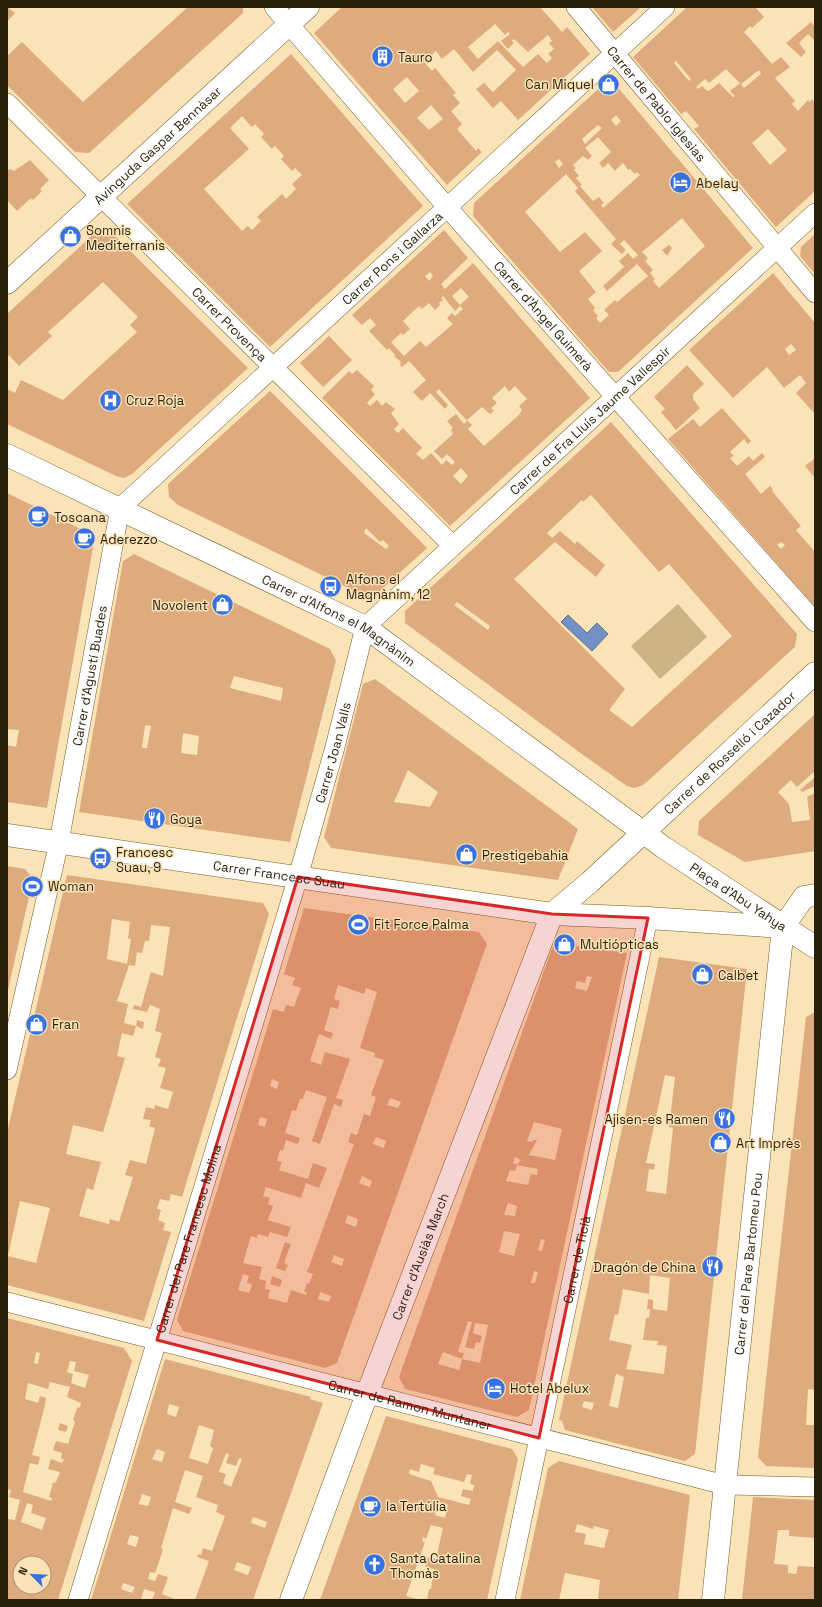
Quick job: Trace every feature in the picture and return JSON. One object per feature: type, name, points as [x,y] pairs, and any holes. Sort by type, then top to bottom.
[{"type":"street","name":"Carrer d'Àngel Guimerà","points":[[274,7],[448,207],[815,622]]},
{"type":"street","name":"Avinguda Gaspar Bennàsar","points":[[7,283],[308,7]]},
{"type":"street","name":"Carrer de Pablo Iglesias","points":[[576,7],[815,293]]},
{"type":"street","name":"Carrer Pons i Gallarza","points":[[120,508],[665,7]]},
{"type":"street","name":"Carrer Provença","points":[[7,102],[453,546]]},
{"type":"street","name":"Carrer de Fra Lluís Jaume Vallespir","points":[[365,627],[815,213]]},
{"type":"street","name":"Carrer d'Alfons el Magnànim","points":[[7,454],[365,627],[643,832]]},
{"type":"street","name":"Carrer d'Agustí Buades","points":[[7,1070],[60,842],[120,508]]},
{"type":"street","name":"Carrer Joan Valls","points":[[298,877],[335,747],[365,627]]},
{"type":"street","name":"Carrer de Rosselló i Cazador","points":[[643,832],[815,673]]},
{"type":"street","points":[[552,914],[643,832]]},
{"type":"street","name":"Plaça d'Abu Yahya","points":[[643,832],[784,928]]},
{"type":"street","name":"Carrer Francesc Suau","points":[[7,835],[552,914]]},
{"type":"street","name":"Carrer del Pare Francesc Molina","points":[[78,1600],[298,877]]},
{"type":"street","points":[[815,895],[804,897],[784,928],[815,947]]},
{"type":"street","name":"Plaça d'Abu Yahya","points":[[552,914],[648,918],[784,928]]},
{"type":"street","name":"Carrer d'Ausiàs March","points":[[292,1600],[367,1394],[552,914]]},
{"type":"street","name":"Carrer de Ticià","points":[[505,1600],[648,918]]},
{"type":"street","name":"Carrer del Pare Bartomeu Pou","points":[[713,1600],[784,928]]},
{"type":"street","name":"Carrer de Ramon Muntaner","points":[[7,1302],[725,1485],[815,1487]]},
{"type":"highlighted area","points":[[298,877],[552,914],[648,918],[539,1438],[157,1340]]},
{"type":"shaded area","points":[[678,604],[707,637],[660,679],[631,646]]},
{"type":"water","points":[[568,615],[587,633],[597,623],[608,634],[592,651],[561,622]]},
{"type":"building","points":[[7,7],[15,13],[7,22]]},
{"type":"building","points":[[188,7],[243,7],[243,13],[89,153],[75,152],[7,85],[7,56],[22,42],[83,102]]},
{"type":"building","points":[[342,7],[540,7],[562,32],[567,27],[590,54],[518,120],[501,101],[493,108],[476,89],[484,83],[493,92],[516,70],[497,50],[473,72],[454,49],[442,59],[436,51],[424,62],[432,71],[435,68],[456,93],[453,95],[460,103],[451,111],[462,124],[457,129],[476,151],[478,148],[482,152],[447,185],[314,33]],"holes":[[[495,24],[505,35],[508,32],[510,34],[501,41],[508,49],[514,43],[512,41],[514,39],[528,52],[548,35],[552,41],[549,43],[554,49],[548,54],[552,58],[547,63],[538,54],[523,67],[498,41],[478,59],[468,47]],[[407,77],[419,91],[405,103],[393,89]],[[431,105],[443,119],[429,130],[417,118]]]},
{"type":"building","points":[[592,7],[641,7],[613,32]]},
{"type":"building","points":[[687,7],[755,7],[764,17],[752,28],[750,26],[744,32],[772,64],[781,57],[790,67],[775,78],[795,101],[792,104],[798,111],[808,100],[809,102],[812,99],[815,103],[815,191],[776,227],[694,129],[699,126],[686,111],[681,114],[633,57]],"holes":[[[676,61],[691,79],[689,81],[674,63]],[[726,69],[740,83],[730,91],[735,96],[733,97],[719,83],[709,91],[702,86],[698,89],[696,87],[705,79],[709,83]],[[759,70],[761,74],[744,88],[741,84]],[[768,129],[787,150],[770,165],[752,143]]]},
{"type":"building","points":[[811,22],[815,27],[815,41],[808,34],[799,43],[806,52],[801,57],[786,43]]},
{"type":"building","points":[[291,54],[423,206],[270,347],[127,204]],"holes":[[[242,116],[252,127],[255,124],[264,134],[261,137],[272,149],[275,146],[284,156],[281,159],[292,171],[295,168],[302,175],[292,184],[296,189],[286,199],[282,194],[257,217],[261,221],[252,230],[248,226],[242,231],[204,189],[249,149],[230,128]]]},
{"type":"building","points":[[610,78],[753,248],[618,372],[609,372],[473,216],[474,203]],"holes":[[[616,115],[621,121],[616,126],[611,120]],[[598,125],[602,128],[585,144],[582,139]],[[598,137],[611,152],[599,163],[603,168],[608,163],[615,171],[623,163],[628,170],[630,169],[635,174],[637,172],[640,175],[603,208],[601,205],[604,203],[599,197],[593,201],[580,186],[582,185],[576,178],[579,176],[574,170],[576,168],[573,165],[583,156],[588,160],[592,156],[585,148]],[[559,159],[563,164],[559,168],[555,162]],[[566,174],[578,188],[575,191],[616,239],[611,244],[622,254],[626,250],[620,244],[624,240],[638,255],[633,259],[628,253],[619,261],[624,267],[603,286],[607,291],[637,264],[648,276],[617,302],[615,300],[604,310],[609,315],[600,323],[596,318],[598,316],[593,310],[595,308],[588,299],[596,292],[579,271],[602,251],[585,232],[560,252],[525,212]],[[682,218],[705,246],[659,288],[653,281],[655,279],[650,273],[653,270],[645,261],[648,258],[642,252]]]},
{"type":"building","points":[[30,160],[49,180],[40,189],[42,191],[33,200],[31,198],[17,211],[7,200],[7,171],[10,169],[14,171]]},
{"type":"building","name":"Cruz Roja","points":[[98,230],[110,231],[248,368],[132,474],[124,478],[116,476],[7,424],[7,389],[15,393],[21,380],[63,400],[137,332],[130,325],[138,317],[103,282],[48,332],[52,336],[19,366],[9,355],[7,358],[7,314]]},
{"type":"building","points":[[444,230],[468,258],[441,284],[445,289],[473,263],[590,398],[450,526],[322,398],[349,371],[352,374],[357,370],[374,386],[371,390],[375,394],[367,403],[370,406],[377,400],[382,406],[386,402],[395,409],[391,413],[399,424],[394,429],[398,433],[403,428],[422,448],[416,454],[423,460],[431,453],[442,465],[446,460],[452,465],[455,462],[447,454],[442,459],[434,451],[453,434],[451,430],[453,428],[447,421],[456,414],[464,424],[467,421],[439,389],[436,392],[448,405],[445,409],[430,393],[422,401],[413,392],[426,380],[409,361],[402,367],[400,365],[401,362],[394,356],[395,355],[389,348],[387,350],[369,331],[376,325],[370,318],[362,325],[352,315]],"holes":[[[430,272],[433,276],[429,281],[425,276]],[[461,288],[469,297],[460,305],[452,296]],[[443,296],[455,311],[460,306],[463,309],[455,316],[452,313],[447,318],[453,324],[426,347],[420,341],[404,356],[391,342],[401,333],[403,335],[410,329],[403,321],[419,306],[422,309],[429,303],[435,310],[440,305],[439,303],[443,300],[441,298]],[[505,386],[509,392],[515,386],[527,399],[519,406],[522,410],[518,416],[484,446],[468,429],[472,425],[467,420],[482,407],[490,414],[494,411],[491,408],[497,403],[492,398]],[[461,468],[468,476],[461,484],[453,476]]]},
{"type":"building","points":[[815,234],[815,274],[800,256],[801,247]]},
{"type":"building","points":[[669,245],[672,248],[667,256],[662,250]]},
{"type":"building","points":[[773,273],[815,323],[815,414],[796,393],[806,383],[800,375],[784,388],[767,367],[733,398],[689,350]],"holes":[[[791,344],[796,350],[789,355],[785,349]]]},
{"type":"building","points":[[329,336],[352,360],[323,387],[300,363]]},
{"type":"building","points":[[687,365],[704,384],[693,394],[693,399],[700,408],[676,430],[661,412],[665,409],[654,397]]},
{"type":"building","points":[[270,391],[427,548],[371,599],[178,505],[169,497],[168,484]],"holes":[[[366,528],[380,542],[383,540],[389,546],[386,549],[364,533]]]},
{"type":"building","points":[[722,408],[751,441],[748,444],[744,439],[730,452],[734,456],[730,458],[737,466],[749,456],[753,461],[762,453],[765,457],[745,474],[761,494],[770,486],[773,490],[772,491],[801,526],[796,530],[815,552],[815,607],[668,439],[693,419],[700,427]],"holes":[[[781,542],[785,545],[781,549],[777,545]]]},
{"type":"building","points":[[611,422],[797,634],[795,647],[650,779],[643,785],[634,788],[627,786],[579,752],[405,623],[405,611]],"holes":[[[591,495],[659,572],[669,564],[732,636],[632,727],[609,710],[625,689],[514,579],[555,542],[596,577],[605,565],[577,541],[575,544],[560,531],[552,538],[547,533],[582,500],[583,502]],[[457,602],[490,626],[488,630],[454,605]]]},
{"type":"building","points":[[815,458],[815,478],[805,466]]},
{"type":"building","points":[[7,493],[95,536],[47,808],[7,802],[7,745],[16,747],[19,730],[7,729]]},
{"type":"building","points":[[134,554],[330,649],[336,661],[290,842],[79,812],[123,561]],"holes":[[[234,676],[283,688],[281,701],[230,688]],[[145,725],[151,726],[147,748],[142,748]],[[183,733],[199,736],[197,755],[181,753]]]},
{"type":"building","points":[[375,679],[578,829],[558,880],[331,848],[324,837],[363,684]],"holes":[[[408,770],[438,792],[430,807],[394,802]]]},
{"type":"building","points":[[815,714],[815,771],[797,787],[791,780],[778,792],[789,804],[792,822],[810,820],[807,797],[815,793],[815,851],[745,862],[698,835],[699,821]]},
{"type":"building","points":[[815,777],[815,786],[802,792],[800,790]]},
{"type":"building","points":[[7,866],[25,869],[33,879],[8,990]]},
{"type":"building","points":[[67,875],[263,903],[269,914],[182,1197],[171,1194],[169,1201],[160,1199],[157,1209],[161,1210],[158,1220],[165,1223],[163,1230],[171,1232],[144,1321],[7,1285],[7,1133]],"holes":[[[112,919],[130,922],[128,938],[131,939],[127,964],[107,959]],[[151,925],[170,927],[163,976],[151,972],[141,1007],[134,1005],[133,1009],[147,1012],[150,1005],[160,1009],[155,1031],[162,1033],[155,1057],[161,1059],[158,1066],[166,1068],[160,1088],[173,1092],[168,1109],[155,1105],[154,1109],[146,1107],[143,1119],[151,1120],[149,1126],[155,1128],[146,1164],[130,1160],[125,1175],[133,1177],[119,1222],[110,1219],[109,1224],[79,1216],[87,1188],[93,1190],[101,1162],[66,1154],[73,1125],[103,1132],[125,1058],[117,1056],[122,1033],[133,1036],[136,1026],[124,1023],[128,1004],[117,1001],[129,965],[135,966],[137,952],[142,953],[145,941],[149,941]],[[20,1201],[50,1208],[36,1263],[8,1256]]]},
{"type":"building","points":[[304,908],[479,932],[487,944],[337,1363],[325,1368],[183,1331],[177,1320],[273,1009],[284,1012],[286,1005],[294,1007],[301,988],[292,985],[295,978],[284,974]],"holes":[[[338,985],[364,994],[366,988],[377,992],[360,1048],[375,1053],[374,1057],[384,1060],[371,1095],[376,1097],[370,1116],[364,1114],[357,1135],[351,1133],[348,1142],[354,1144],[307,1272],[313,1274],[309,1284],[307,1283],[304,1292],[307,1292],[306,1295],[291,1290],[287,1303],[268,1298],[270,1290],[265,1289],[266,1281],[259,1279],[262,1267],[243,1263],[251,1236],[257,1238],[258,1234],[268,1237],[270,1232],[287,1237],[291,1227],[268,1220],[273,1206],[268,1204],[270,1198],[263,1196],[266,1187],[301,1198],[306,1183],[319,1188],[327,1168],[313,1163],[308,1179],[279,1170],[282,1162],[277,1161],[280,1150],[283,1151],[286,1140],[298,1144],[300,1138],[285,1133],[292,1110],[296,1111],[300,1099],[303,1099],[306,1090],[327,1097],[312,1141],[320,1144],[334,1104],[341,1107],[343,1100],[336,1098],[350,1059],[325,1052],[321,1065],[310,1061],[319,1034],[331,1039],[333,1033],[324,1030],[331,1007],[338,1009],[340,1001],[334,999]],[[272,1079],[279,1082],[277,1089],[270,1086]],[[390,1098],[401,1102],[398,1108],[387,1105]],[[260,1117],[267,1119],[265,1127],[258,1125]],[[376,1137],[386,1141],[384,1148],[373,1144]],[[362,1176],[372,1181],[370,1187],[359,1183]],[[348,1215],[358,1219],[356,1227],[345,1223]],[[334,1255],[344,1259],[342,1266],[331,1262]],[[243,1274],[249,1276],[247,1283],[252,1284],[249,1293],[238,1290]],[[320,1292],[331,1296],[329,1302],[318,1299]]]},
{"type":"building","points":[[554,943],[627,953],[529,1410],[517,1417],[405,1389],[399,1377]],"holes":[[[587,976],[592,977],[587,991],[575,988],[577,981],[585,983]],[[534,1122],[562,1129],[555,1160],[529,1155],[537,1140],[533,1140],[532,1142],[527,1141]],[[515,1157],[521,1160],[517,1165],[513,1163]],[[517,1165],[538,1169],[537,1175],[531,1174],[528,1185],[506,1181],[510,1170],[515,1171]],[[508,1203],[517,1206],[515,1216],[504,1215]],[[504,1231],[520,1234],[514,1256],[499,1252]],[[541,1239],[545,1240],[542,1251],[538,1250]],[[534,1271],[538,1272],[535,1283],[531,1283]],[[468,1321],[472,1322],[465,1347],[474,1349],[476,1342],[480,1343],[482,1336],[473,1333],[475,1323],[488,1325],[480,1363],[462,1359],[464,1353],[458,1352]],[[443,1352],[462,1359],[459,1370],[438,1364]]]},
{"type":"building","points":[[659,957],[747,969],[695,1454],[685,1461],[565,1430],[562,1421],[559,1420]],"holes":[[[665,1075],[675,1077],[669,1127],[673,1128],[666,1194],[646,1191],[649,1169],[654,1170],[655,1164],[646,1163]],[[650,1275],[670,1278],[667,1311],[653,1309],[653,1300],[648,1299],[647,1309],[650,1309],[649,1318],[646,1318],[643,1340],[658,1341],[657,1345],[667,1346],[664,1374],[626,1369],[632,1345],[609,1340],[615,1314],[618,1315],[623,1289],[649,1294]],[[616,1374],[624,1377],[618,1408],[609,1406]],[[584,1401],[594,1403],[592,1410],[582,1407]]]},
{"type":"building","points":[[815,1012],[815,1390],[808,1389],[806,1425],[815,1425],[815,1468],[766,1466],[758,1457],[770,1341],[806,1017]]},
{"type":"building","points":[[137,1020],[144,1022],[143,1029],[136,1026]]},
{"type":"building","points":[[285,1242],[291,1244],[284,1263],[288,1265],[285,1271],[276,1268]]},
{"type":"building","points":[[272,1276],[282,1280],[280,1287],[270,1284]]},
{"type":"building","points":[[7,1318],[124,1348],[132,1361],[58,1600],[7,1600],[7,1519],[15,1520],[20,1500],[9,1497],[11,1490],[7,1489]],"holes":[[[36,1352],[40,1353],[38,1364],[34,1363]],[[70,1361],[76,1362],[74,1371],[89,1375],[85,1388],[71,1383],[73,1374],[67,1372]],[[50,1382],[70,1387],[67,1397],[81,1403],[80,1407],[77,1408],[73,1420],[75,1422],[68,1444],[56,1441],[53,1450],[62,1453],[61,1458],[64,1460],[62,1463],[51,1459],[48,1469],[60,1472],[56,1482],[53,1483],[49,1497],[52,1498],[51,1501],[23,1492],[30,1463],[38,1465],[40,1457],[32,1455],[46,1398],[40,1396],[38,1403],[25,1399],[28,1383],[48,1389]],[[27,1503],[33,1505],[31,1513],[46,1518],[42,1530],[21,1522]]]},
{"type":"building","points":[[165,1359],[311,1397],[310,1399],[323,1403],[253,1600],[195,1600],[209,1561],[197,1557],[199,1554],[201,1555],[203,1548],[212,1551],[225,1516],[216,1512],[218,1505],[196,1497],[203,1476],[185,1470],[175,1502],[192,1508],[189,1514],[173,1508],[161,1548],[163,1550],[155,1573],[150,1572],[148,1579],[155,1581],[158,1574],[168,1577],[162,1594],[177,1600],[152,1600],[155,1592],[144,1589],[141,1600],[91,1600]],"holes":[[[169,1404],[179,1407],[176,1417],[167,1414]],[[199,1425],[214,1430],[210,1446],[213,1448],[208,1464],[189,1458]],[[157,1449],[165,1452],[162,1462],[152,1459]],[[226,1453],[229,1455],[226,1463],[236,1466],[239,1458],[242,1459],[231,1487],[223,1483],[226,1474],[219,1472]],[[142,1494],[151,1497],[148,1506],[139,1504]],[[253,1517],[267,1522],[265,1528],[251,1523]],[[130,1535],[139,1537],[136,1547],[127,1544]],[[237,1562],[251,1567],[248,1575],[234,1570]],[[123,1583],[135,1587],[132,1593],[121,1589]]]},
{"type":"building","points":[[386,1416],[512,1449],[518,1459],[487,1600],[427,1600],[429,1589],[431,1589],[434,1569],[425,1567],[428,1557],[436,1559],[443,1528],[431,1525],[426,1539],[423,1537],[422,1541],[425,1542],[406,1596],[420,1600],[320,1600]],"holes":[[[421,1464],[435,1468],[433,1474],[464,1482],[467,1474],[472,1475],[470,1484],[474,1485],[473,1491],[463,1489],[461,1496],[471,1499],[469,1505],[438,1497],[431,1481],[409,1474],[410,1469],[419,1472]],[[439,1502],[448,1505],[445,1518],[435,1515]]]},
{"type":"building","points":[[60,1423],[68,1426],[66,1432],[58,1430]]},
{"type":"building","points":[[559,1461],[690,1495],[678,1600],[598,1600],[600,1580],[565,1573],[559,1600],[520,1600],[548,1468]],"holes":[[[577,1524],[593,1529],[594,1526],[609,1530],[604,1548],[584,1544],[586,1534],[575,1532]]]},
{"type":"building","points":[[753,1497],[815,1500],[815,1538],[789,1536],[789,1530],[778,1530],[774,1564],[788,1565],[788,1573],[796,1574],[798,1566],[815,1567],[815,1600],[742,1600]]},
{"type":"place","name":"Tauro","points":[[382,57]]},
{"type":"place","name":"Can Miquel","points":[[609,84]]},
{"type":"place","name":"Abelay","points":[[681,183]]},
{"type":"place","name":"Somnis Mediterranis","points":[[70,237]]},
{"type":"place","name":"Cruz Roja","points":[[110,400]]},
{"type":"place","name":"Toscana","points":[[39,517]]},
{"type":"place","name":"Aderezzo","points":[[85,539]]},
{"type":"place","name":"Alfons el Magnànim, 12","points":[[331,586]]},
{"type":"place","name":"Novolent","points":[[223,605]]},
{"type":"place","name":"Goya","points":[[155,819]]},
{"type":"place","name":"Prestigebahia","points":[[466,855]]},
{"type":"place","name":"Francesc Suau, 9","points":[[100,859]]},
{"type":"place","name":"Woman","points":[[32,886]]},
{"type":"place","name":"Fit Force Palma","points":[[358,924]]},
{"type":"place","name":"Multiópticas","points":[[564,944]]},
{"type":"place","name":"Calbet","points":[[702,975]]},
{"type":"place","name":"Fran","points":[[37,1024]]},
{"type":"place","name":"Ajisen-es Ramen","points":[[724,1119]]},
{"type":"place","name":"Art Imprès","points":[[721,1143]]},
{"type":"place","name":"Dragón de China","points":[[712,1267]]},
{"type":"place","name":"Hotel Abelux","points":[[494,1388]]},
{"type":"place","name":"la Tertúlia","points":[[371,1506]]},
{"type":"place","name":"Santa Catalina Thomàs","points":[[375,1565]]}]
